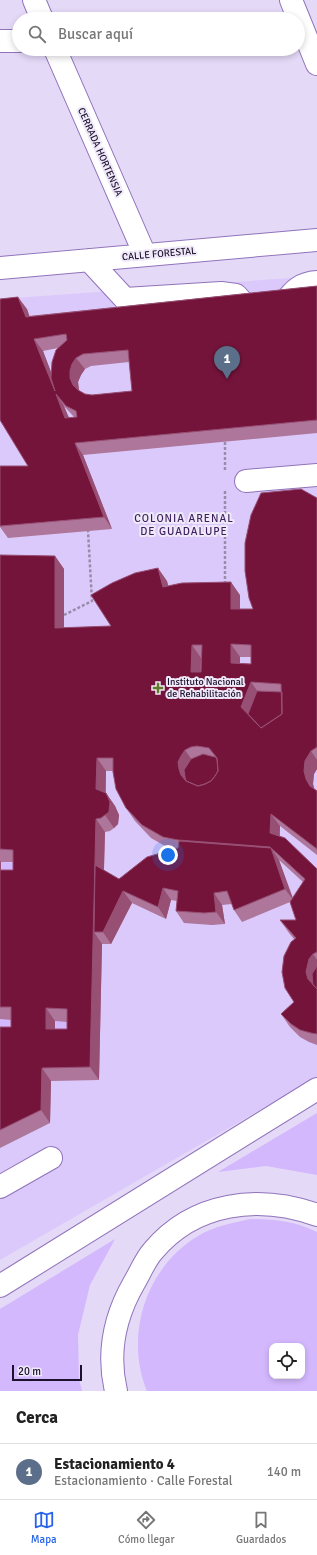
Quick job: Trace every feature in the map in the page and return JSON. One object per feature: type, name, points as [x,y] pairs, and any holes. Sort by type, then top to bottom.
[{"type":"main road","points":[[34,0],[39,12]]},
{"type":"main road","points":[[291,0],[296,12]]},
{"type":"main road","points":[[305,34],[317,64]]},
{"type":"main road","points":[[0,41],[12,41]]},
{"type":"main road","name":"CERRADA HORTENSIA","points":[[58,56],[145,255]]},
{"type":"main road","name":"CALLE FORESTAL","points":[[0,268],[317,240]]},
{"type":"main road","points":[[89,260],[125,299],[221,293],[236,295],[246,306]]},
{"type":"main road","points":[[285,302],[294,290],[317,282]]},
{"type":"main road","points":[[246,481],[317,475]]},
{"type":"main road","points":[[0,1286],[317,1089]]},
{"type":"main road","points":[[0,1186],[51,1158]]},
{"type":"main road","points":[[116,1391],[112,1356],[117,1321],[129,1292],[152,1253],[163,1240],[191,1220],[206,1212],[236,1205],[260,1203],[278,1205],[298,1208],[317,1215]]},
{"type":"path","points":[[225,442],[225,472]]},
{"type":"path","points":[[224,587],[225,488]]},
{"type":"path","points":[[64,616],[92,601],[88,531]]},
{"type":"shaded area","name":"Instituto Nacional de Rehabilitación","points":[[317,276],[317,1077],[0,1260],[0,299]]},
{"type":"shaded area","points":[[1,862],[22,863],[1,882]]},
{"type":"shaded area","points":[[0,1019],[20,1020],[0,1039]]},
{"type":"shaded area","points":[[55,1021],[76,1022],[55,1042]]},
{"type":"shaded area","points":[[317,1113],[317,1175],[266,1166],[218,1172]]},
{"type":"shaded area","points":[[250,1219],[276,1220],[300,1225],[317,1232],[317,1391],[147,1391],[140,1370],[138,1348],[139,1326],[144,1304],[153,1284],[165,1265],[180,1249],[204,1233],[217,1227]]},
{"type":"shaded area","points":[[115,1239],[90,1285],[78,1335],[79,1379],[82,1391],[0,1391],[0,1309]]},
{"type":"building","points":[[317,286],[317,420],[75,443],[104,517],[0,526],[0,466],[28,466],[0,420],[0,299],[18,297],[26,317]],"holes":[[[66,334],[67,340],[56,350],[52,362],[51,378],[55,391],[34,339]],[[128,350],[132,391],[92,395],[85,394],[78,390],[73,385],[70,378],[70,371],[76,358],[83,354]],[[56,394],[66,406],[76,411],[77,417],[65,418]]]},
{"type":"building","points":[[301,489],[317,498],[317,747],[311,751],[305,761],[304,771],[310,786],[317,791],[317,849],[271,814],[270,833],[285,838],[317,869],[317,952],[309,959],[306,972],[308,979],[317,989],[317,1034],[300,1030],[291,1024],[281,1014],[294,1002],[285,988],[282,972],[284,956],[291,942],[296,938],[280,920],[296,920],[290,902],[305,879],[270,847],[178,840],[163,837],[142,825],[126,808],[116,789],[113,772],[113,758],[97,758],[96,789],[106,793],[110,802],[109,812],[101,818],[96,819],[90,1067],[42,1068],[41,1110],[0,1130],[0,1027],[11,1027],[11,1007],[0,1007],[0,870],[13,870],[13,850],[0,849],[0,555],[55,556],[55,628],[111,626],[91,595],[112,583],[135,573],[158,568],[163,587],[182,583],[231,582],[231,609],[253,609],[249,598],[245,571],[245,543],[251,515],[261,493]],"holes":[[[231,644],[251,645],[251,664],[231,663]],[[192,645],[202,645],[201,672],[191,672]],[[251,682],[281,684],[282,714],[261,728],[241,707]],[[197,746],[209,748],[217,758],[218,771],[211,781],[198,786],[186,781],[181,775],[178,762],[185,750]],[[46,1008],[67,1009],[67,1029],[46,1029]]]},
{"type":"building","points":[[257,691],[282,692],[282,714],[261,728],[248,714]]},
{"type":"building","points":[[203,754],[215,757],[217,759],[218,771],[211,781],[198,786],[186,781],[184,770],[191,759]]},
{"type":"building","points":[[179,841],[271,848],[285,889],[234,910],[227,891],[214,893],[216,912],[204,913],[176,911],[178,891],[163,888],[158,907],[123,891],[103,932],[94,932],[95,865],[119,879],[147,857],[178,848]]},
{"type":"building","points":[[317,966],[317,989],[313,985],[312,974]]},
{"type":"place","name":"Estacionamiento 4","points":[[227,379]]},
{"type":"place","name":"Instituto Nacional de Rehabilitación","points":[[158,688]]},
{"type":"district","name":"COLONIA ARENAL DE GUADALUPE","points":[[184,524]]}]
